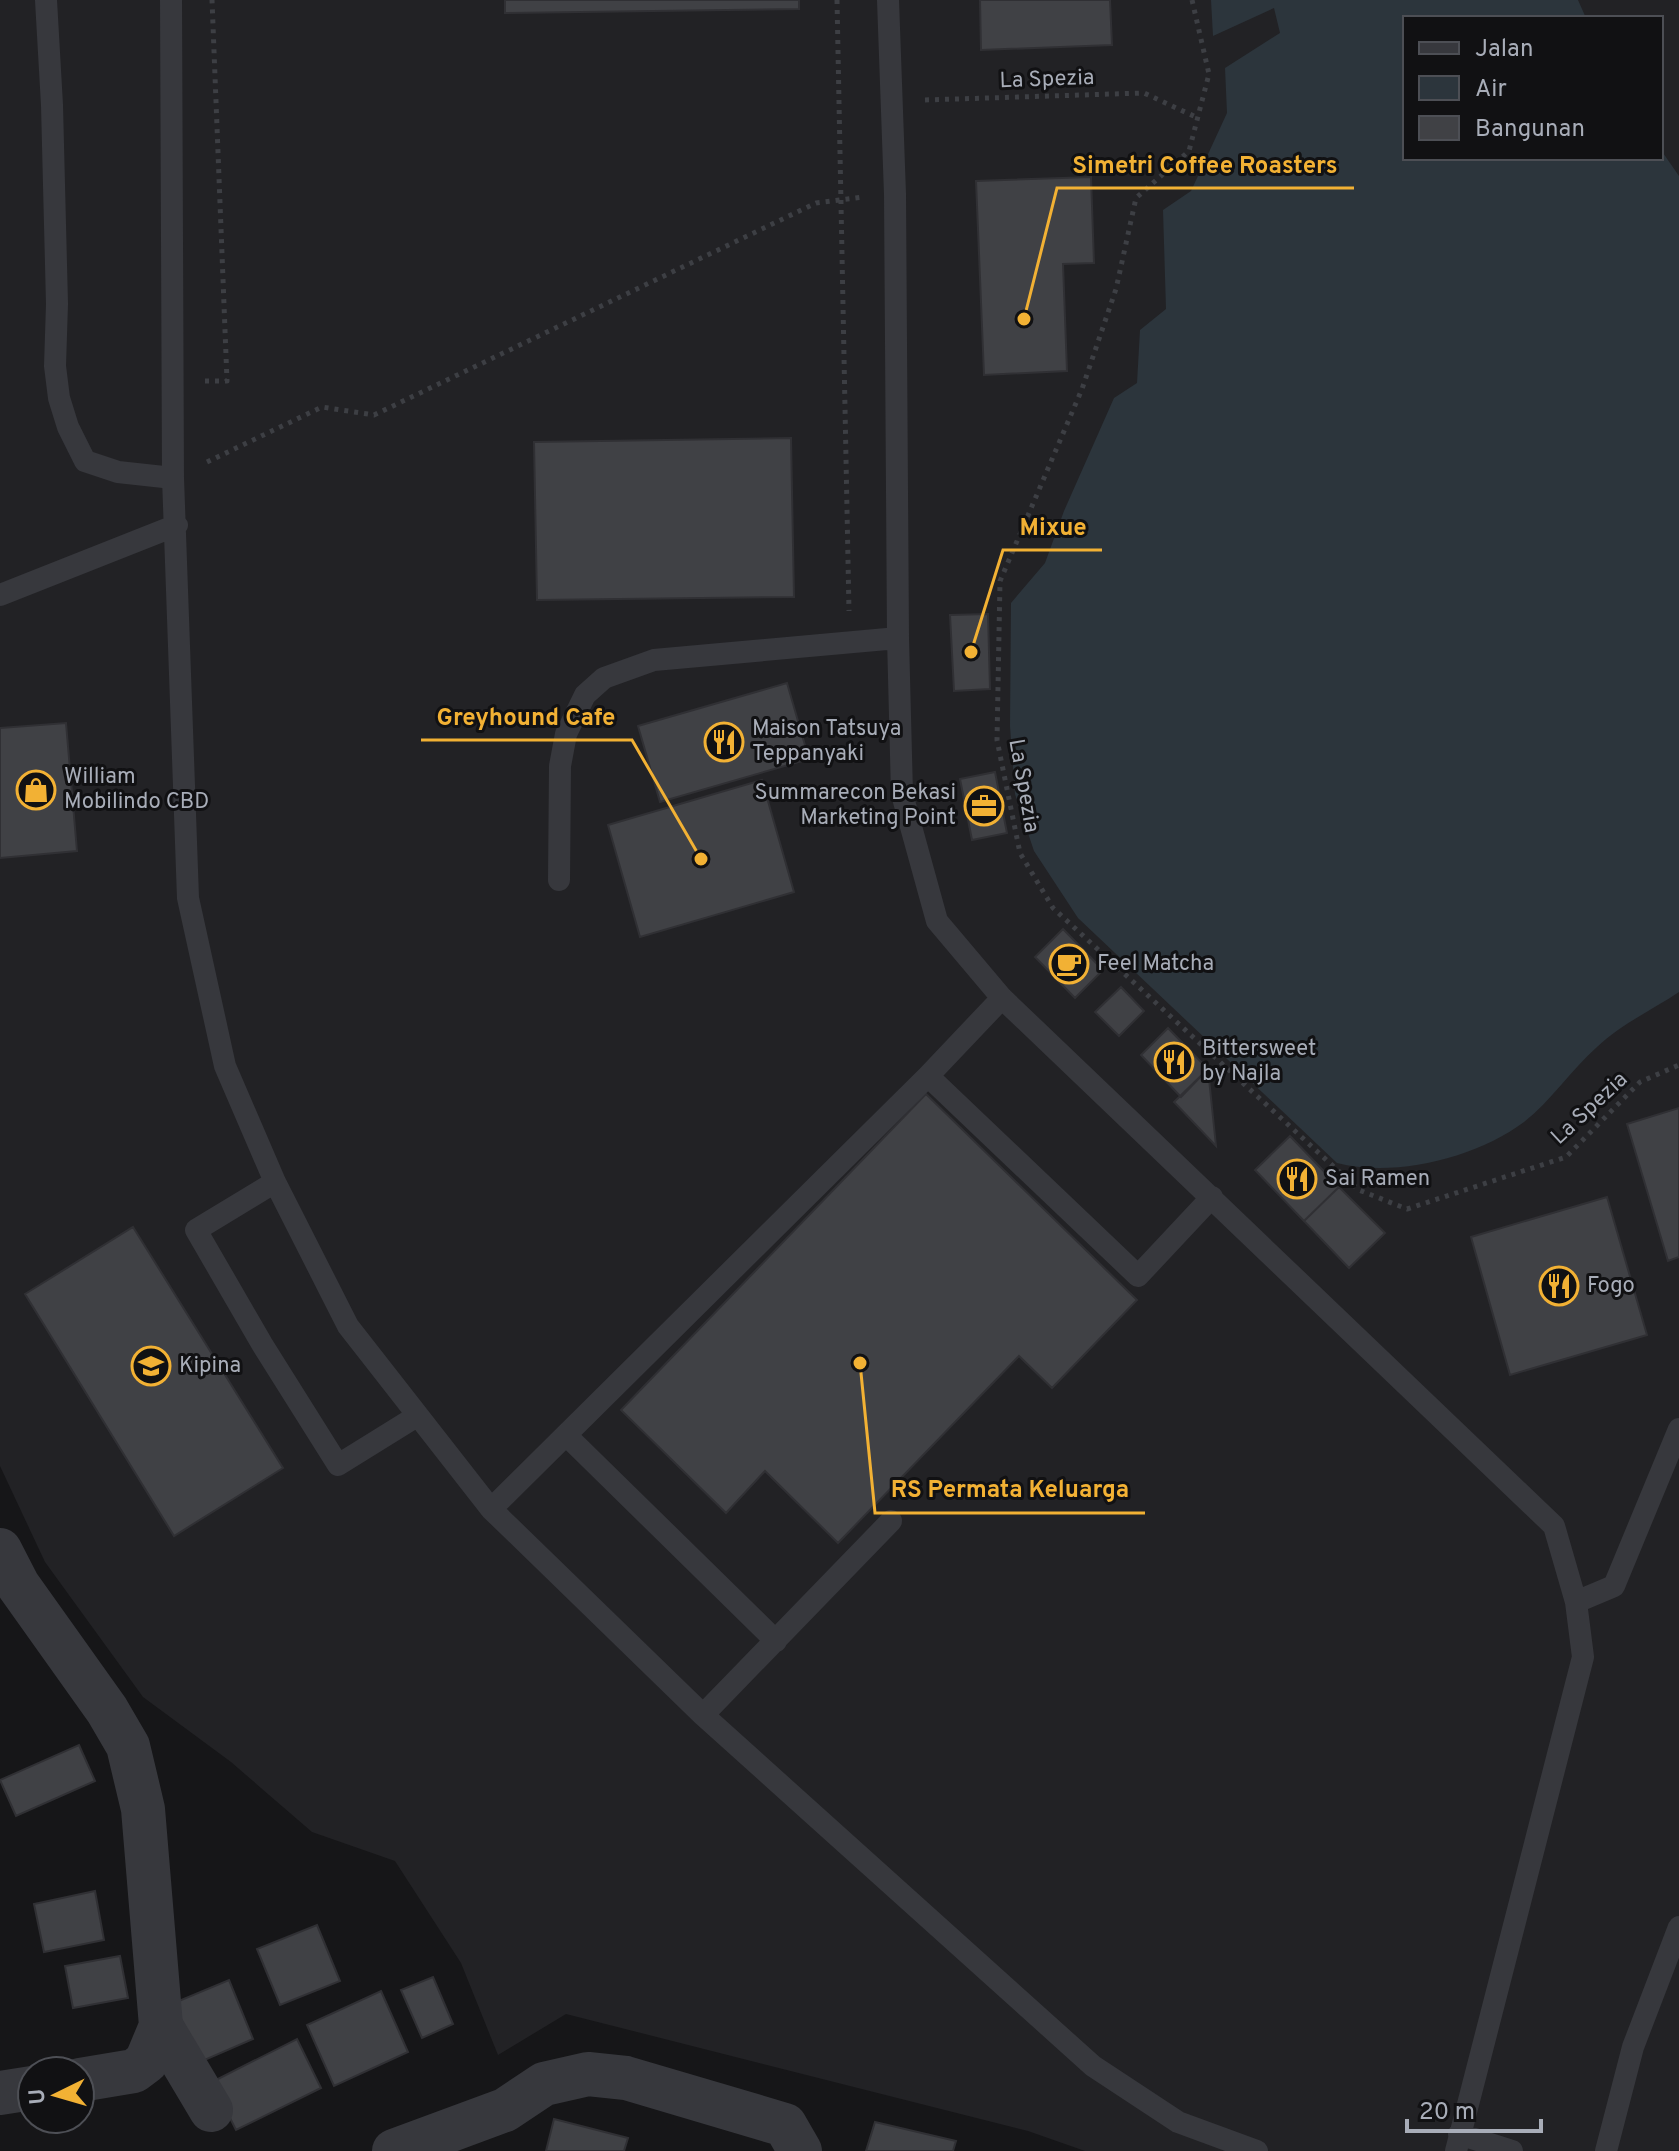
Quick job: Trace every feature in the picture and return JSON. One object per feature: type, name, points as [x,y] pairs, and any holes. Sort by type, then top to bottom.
[{"type":"street","points":[[0,1550],[13,1592],[107,1710],[128,1746],[143,1809],[161,2026],[211,2110]]},
{"type":"street","points":[[96,2077],[134,2071],[146,2062],[161,2026]]},
{"type":"street","points":[[394,2151],[505,2110],[544,2084],[588,2074],[626,2078],[785,2125],[800,2151]]},
{"type":"street","points":[[495,2151],[505,2110]]},
{"type":"lane","points":[[46,0],[53,120],[57,304],[55,366],[59,398],[68,427],[85,461],[118,472],[173,478]]},
{"type":"lane","points":[[171,0],[173,478],[188,898],[225,1066],[275,1182],[348,1326],[491,1509],[703,1715],[1093,2066],[1178,2122],[1257,2151]]},
{"type":"lane","points":[[888,0],[895,194],[902,794],[937,921],[1002,998],[1554,1526],[1576,1602],[1583,1657],[1458,2142],[1512,2151]]},
{"type":"lane","points":[[0,595],[177,525]]},
{"type":"lane","points":[[559,880],[560,766],[564,745],[585,695],[604,678],[654,660],[898,638]]},
{"type":"lane","points":[[491,1509],[928,1076],[1002,998]]},
{"type":"lane","points":[[928,1076],[1138,1276],[1212,1197]]},
{"type":"lane","points":[[275,1182],[196,1230],[262,1344],[338,1465],[417,1416]]},
{"type":"lane","points":[[1576,1602],[1614,1586],[1679,1429]]},
{"type":"lane","points":[[566,1435],[776,1641]]},
{"type":"lane","points":[[703,1715],[891,1521]]},
{"type":"lane","points":[[1606,2151],[1633,2047],[1671,1972],[1679,1927]]},
{"type":"path","points":[[174,382],[227,381],[212,0]]},
{"type":"path","points":[[837,0],[850,642]]},
{"type":"path","name":"La Spezia","points":[[1192,0],[1209,74],[1189,151],[1136,198],[1116,289],[1082,389],[1000,581],[997,740],[1020,853],[1053,908],[1335,1169],[1359,1190],[1407,1209],[1566,1157],[1640,1082],[1679,1065]]},
{"type":"path","name":"La Spezia","points":[[892,101],[1144,93],[1198,118]]},
{"type":"path","points":[[173,478],[322,407],[374,415],[816,203],[895,194]]},
{"type":"shaded area","points":[[0,0],[1679,0],[1679,2151],[1085,2151],[1028,2131],[566,2014],[498,2055],[461,1963],[395,1861],[312,1832],[231,1762],[143,1697],[45,1562],[0,1466]]},
{"type":"water","points":[[1211,0],[1578,0],[1585,16],[1403,16],[1403,160],[1663,160],[1663,153],[1679,176],[1679,992],[1606,1039],[1524,1122],[1483,1146],[1434,1162],[1384,1168],[1337,1163],[1078,918],[1034,851],[1015,794],[1010,726],[1011,603],[1045,563],[1064,511],[1114,398],[1137,383],[1140,330],[1166,309],[1163,210],[1191,191],[1227,113],[1225,68],[1280,33],[1274,8],[1213,36]]},
{"type":"building","points":[[505,0],[799,0],[799,9],[505,13]]},
{"type":"building","points":[[980,0],[1110,0],[1112,45],[981,50]]},
{"type":"building","points":[[1091,177],[1094,263],[1063,264],[1067,371],[984,375],[976,181]]},
{"type":"building","points":[[791,438],[794,597],[537,600],[534,442]]},
{"type":"building","points":[[988,614],[990,689],[954,691],[950,615]]},
{"type":"building","name":"Maison Tatsuya Teppanyaki","points":[[787,683],[809,759],[660,802],[638,726]]},
{"type":"building","name":"William Mobilindo CBD","points":[[66,723],[77,851],[0,858],[0,728]]},
{"type":"building","name":"Summarecon Bekasi Marketing Point","points":[[995,772],[1007,833],[972,840],[960,779]]},
{"type":"building","points":[[762,780],[794,892],[640,937],[608,825]]},
{"type":"building","name":"Feel Matcha","points":[[1063,929],[1103,970],[1075,998],[1035,957]]},
{"type":"building","points":[[1121,987],[1144,1011],[1119,1036],[1095,1012]]},
{"type":"building","name":"Bittersweet by Najla","points":[[1168,1028],[1208,1069],[1181,1097],[1141,1055]]},
{"type":"building","points":[[1208,1069],[1216,1146],[1174,1102]]},
{"type":"building","points":[[926,1094],[1137,1300],[1052,1388],[1019,1356],[838,1543],[765,1471],[726,1513],[621,1410]]},
{"type":"building","points":[[1679,1108],[1679,1257],[1668,1261],[1627,1124]]},
{"type":"building","name":"Sai Ramen","points":[[1290,1136],[1339,1187],[1304,1221],[1255,1170]]},
{"type":"building","points":[[1339,1187],[1385,1233],[1349,1268],[1304,1221]]},
{"type":"building","name":"Fogo","points":[[1607,1197],[1647,1335],[1510,1375],[1471,1237]]},
{"type":"building","points":[[133,1227],[283,1468],[174,1536],[25,1294]]},
{"type":"building","points":[[79,1745],[95,1781],[16,1816],[0,1780]]},
{"type":"building","points":[[95,1891],[104,1940],[44,1952],[34,1904]]},
{"type":"building","points":[[317,1925],[340,1981],[280,2005],[257,1949]]},
{"type":"building","points":[[120,1956],[128,1998],[73,2008],[65,1966]]},
{"type":"building","points":[[433,1977],[453,2024],[422,2038],[401,1990]]},
{"type":"building","points":[[229,1980],[253,2039],[200,2062],[174,2003]]},
{"type":"building","points":[[381,1991],[408,2052],[334,2086],[307,2025]]},
{"type":"building","points":[[297,2039],[321,2088],[236,2130],[212,2082]]},
{"type":"building","points":[[554,2119],[628,2138],[624,2151],[546,2151]]},
{"type":"building","points":[[875,2122],[956,2141],[953,2151],[866,2151]]},
{"type":"place","name":"Simetri Coffee Roasters","points":[[1024,319]]},
{"type":"place","name":"Mixue","points":[[971,652]]},
{"type":"place","name":"Maison Tatsuya Teppanyaki","points":[[724,742]]},
{"type":"place","name":"William Mobilindo CBD","points":[[36,790]]},
{"type":"place","name":"Summarecon Bekasi Marketing Point","points":[[984,806]]},
{"type":"place","name":"Greyhound Cafe","points":[[701,859]]},
{"type":"place","name":"Feel Matcha","points":[[1069,964]]},
{"type":"place","name":"Bittersweet by Najla","points":[[1174,1062]]},
{"type":"place","name":"Sai Ramen","points":[[1297,1179]]},
{"type":"place","name":"Fogo","points":[[1559,1286]]},
{"type":"place","name":"RS Permata Keluarga","points":[[860,1363]]},
{"type":"place","name":"Kipina","points":[[151,1366]]}]
